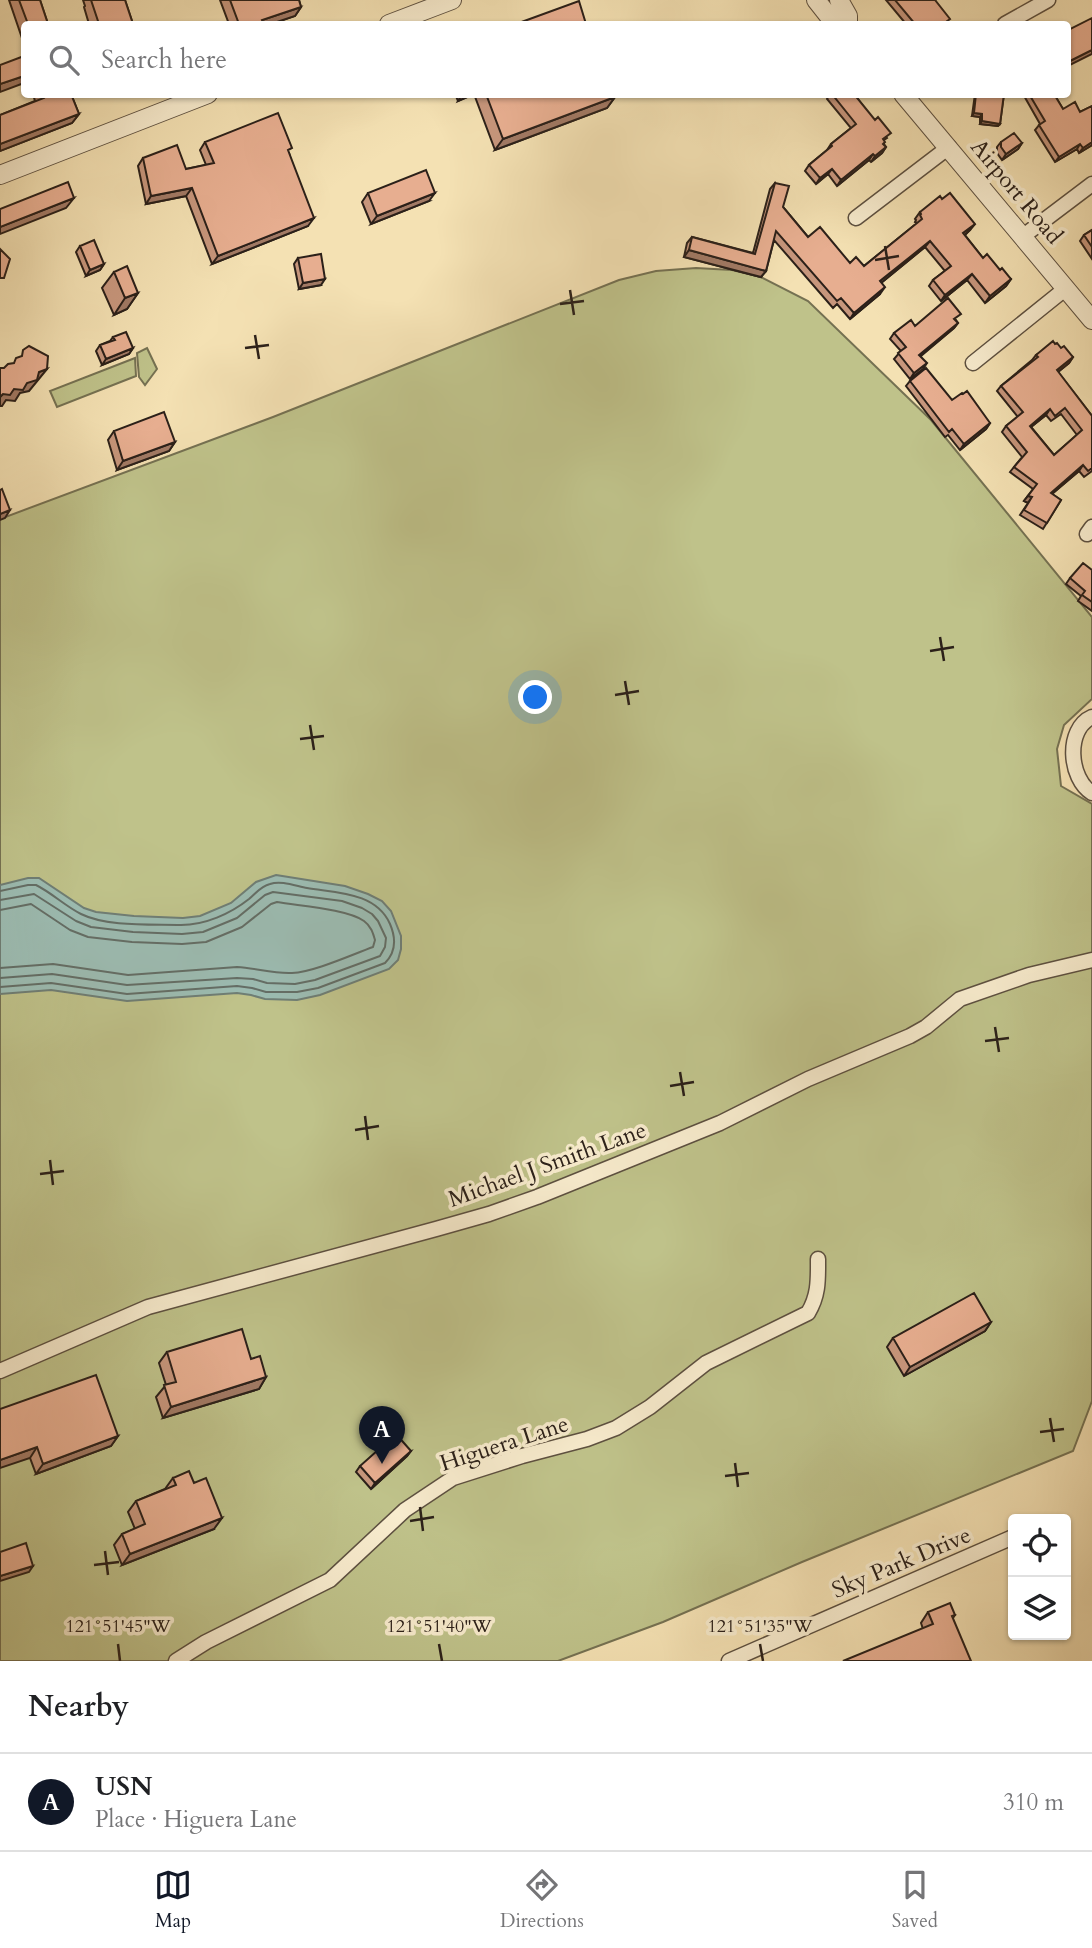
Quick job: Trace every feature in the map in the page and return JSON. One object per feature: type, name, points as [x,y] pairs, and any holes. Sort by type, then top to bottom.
[{"type":"street","points":[[397,21],[452,0]]},
{"type":"street","points":[[816,0],[831,19],[837,21]]},
{"type":"street","points":[[839,0],[848,16],[847,21]]},
{"type":"street","points":[[1010,21],[1048,0]]},
{"type":"street","points":[[0,175],[198,98]]},
{"type":"street","name":"Airport Road","points":[[909,98],[1092,320]]},
{"type":"street","points":[[856,218],[949,147]]},
{"type":"street","points":[[1023,237],[1092,184]]},
{"type":"street","points":[[973,363],[1065,289]]},
{"type":"street","points":[[1092,717],[1087,719],[1075,736],[1072,758],[1078,776],[1088,792],[1092,793]]},
{"type":"street","name":"Michael J Smith Lane","points":[[0,1371],[148,1307],[436,1229],[537,1197],[720,1123],[808,1079],[910,1036],[926,1027],[960,999],[1029,975],[1092,960]]},
{"type":"street","name":"Higuera Lane","points":[[176,1661],[206,1642],[330,1580],[405,1510],[453,1478],[587,1439],[615,1428],[650,1407],[706,1363],[808,1313],[818,1290],[818,1259]]},
{"type":"street","name":"Sky Park Drive","points":[[729,1661],[1008,1539]]},
{"type":"green space","points":[[696,268],[732,270],[761,277],[808,301],[931,420],[1092,617],[1092,699],[1064,725],[1057,749],[1061,786],[1092,804],[1092,1401],[1073,1451],[663,1622],[558,1661],[0,1661],[0,519],[273,417],[619,280],[656,271]]},
{"type":"green space","points":[[147,348],[157,369],[145,385],[139,377],[137,353]]},
{"type":"green space","points":[[135,358],[136,376],[57,407],[50,391]]},
{"type":"water","points":[[276,875],[345,886],[382,901],[391,911],[401,936],[398,960],[389,969],[320,995],[297,1000],[265,999],[237,993],[127,1001],[51,990],[0,994],[0,885],[39,878],[84,908],[96,912],[183,918],[200,916],[231,903],[256,882]]},
{"type":"building","points":[[19,0],[40,0],[47,21],[27,21]]},
{"type":"building","points":[[91,0],[125,0],[132,21],[98,21]]},
{"type":"building","points":[[230,0],[299,0],[301,7],[262,21],[238,21]]},
{"type":"building","points":[[895,0],[935,0],[950,19],[947,21],[912,21]]},
{"type":"building","points":[[579,1],[585,21],[524,21]]},
{"type":"building","points":[[1092,18],[1092,50],[1071,60],[1071,28]]},
{"type":"building","points":[[21,57],[21,77],[0,84],[0,65]]},
{"type":"building","points":[[44,98],[73,98],[79,114],[0,144],[0,115]]},
{"type":"building","points":[[488,98],[612,98],[503,139]]},
{"type":"building","points":[[835,98],[857,98],[875,120],[878,117],[891,133],[883,139],[886,147],[841,180],[832,169],[820,178],[809,165],[856,124]]},
{"type":"building","points":[[976,98],[1003,98],[1000,124],[982,121],[982,114],[974,113]]},
{"type":"building","points":[[1031,98],[1056,98],[1063,109],[1075,102],[1080,112],[1092,106],[1092,142],[1083,148],[1080,144],[1059,157],[1039,125],[1045,121]]},
{"type":"building","points":[[278,113],[292,148],[288,150],[314,218],[218,256],[192,188],[151,196],[143,158],[177,145],[186,169],[214,163],[205,142]]},
{"type":"building","points":[[1014,133],[1022,143],[1006,154],[1001,142]]},
{"type":"building","points":[[426,170],[435,193],[377,216],[368,193]]},
{"type":"building","points":[[68,182],[74,198],[0,227],[0,209]]},
{"type":"building","points":[[775,183],[789,186],[783,207],[808,237],[820,227],[850,263],[856,257],[864,266],[922,219],[920,212],[940,196],[942,199],[950,193],[975,224],[963,233],[983,258],[987,254],[1011,279],[990,296],[972,274],[945,295],[933,280],[951,266],[930,241],[880,281],[885,287],[854,313],[841,298],[837,301],[776,231],[766,271],[689,250],[692,237],[755,254]]},
{"type":"building","points":[[1092,230],[1092,247],[1084,235]]},
{"type":"building","points":[[94,240],[104,264],[90,270],[80,246]]},
{"type":"building","points":[[0,249],[10,259],[4,278],[0,278]]},
{"type":"building","points":[[321,254],[325,279],[303,283],[298,258]]},
{"type":"building","points":[[127,266],[138,293],[125,298],[114,272]]},
{"type":"building","points":[[948,298],[961,314],[954,319],[958,323],[919,355],[927,363],[914,373],[898,353],[906,347],[894,333],[911,320],[915,326]]},
{"type":"building","points":[[126,332],[133,348],[106,359],[100,345],[115,340],[113,337]]},
{"type":"building","points":[[1053,341],[1061,348],[1064,346],[1073,357],[1057,370],[1092,416],[1092,468],[1088,471],[1083,465],[1051,493],[1061,500],[1047,523],[1024,510],[1032,497],[1028,496],[1037,484],[1014,467],[1027,452],[1006,426],[1023,412],[1001,386],[1038,357],[1036,355]],"holes":[[[1065,408],[1082,430],[1054,455],[1030,426],[1050,409],[1055,416]]]},
{"type":"building","points":[[29,346],[48,356],[47,369],[39,372],[37,380],[27,383],[23,390],[14,389],[10,395],[3,394],[0,397],[0,368],[14,363]]},
{"type":"building","points":[[926,368],[952,400],[967,391],[990,423],[964,444],[952,429],[949,432],[910,381]]},
{"type":"building","points":[[164,412],[175,442],[123,461],[114,431]]},
{"type":"building","points":[[2,489],[10,510],[0,514],[0,490]]},
{"type":"building","points":[[1083,563],[1092,570],[1092,602],[1082,595],[1085,591],[1070,578]]},
{"type":"building","points":[[974,1293],[991,1322],[910,1367],[893,1338]]},
{"type":"building","points":[[242,1329],[251,1359],[260,1356],[266,1377],[171,1407],[164,1385],[176,1382],[167,1352]]},
{"type":"building","points":[[96,1375],[118,1436],[43,1464],[37,1447],[0,1460],[0,1409]]},
{"type":"building","points":[[396,1434],[411,1451],[375,1483],[360,1466]]},
{"type":"building","points":[[189,1471],[194,1483],[206,1478],[222,1518],[130,1554],[122,1534],[145,1524],[136,1501],[176,1485],[173,1478]]},
{"type":"building","points":[[26,1543],[33,1566],[0,1576],[0,1552]]},
{"type":"building","points":[[950,1603],[955,1615],[952,1616],[971,1661],[843,1661],[933,1624],[928,1612]]},
{"type":"place","name":"USN","points":[[382,1464]]}]
